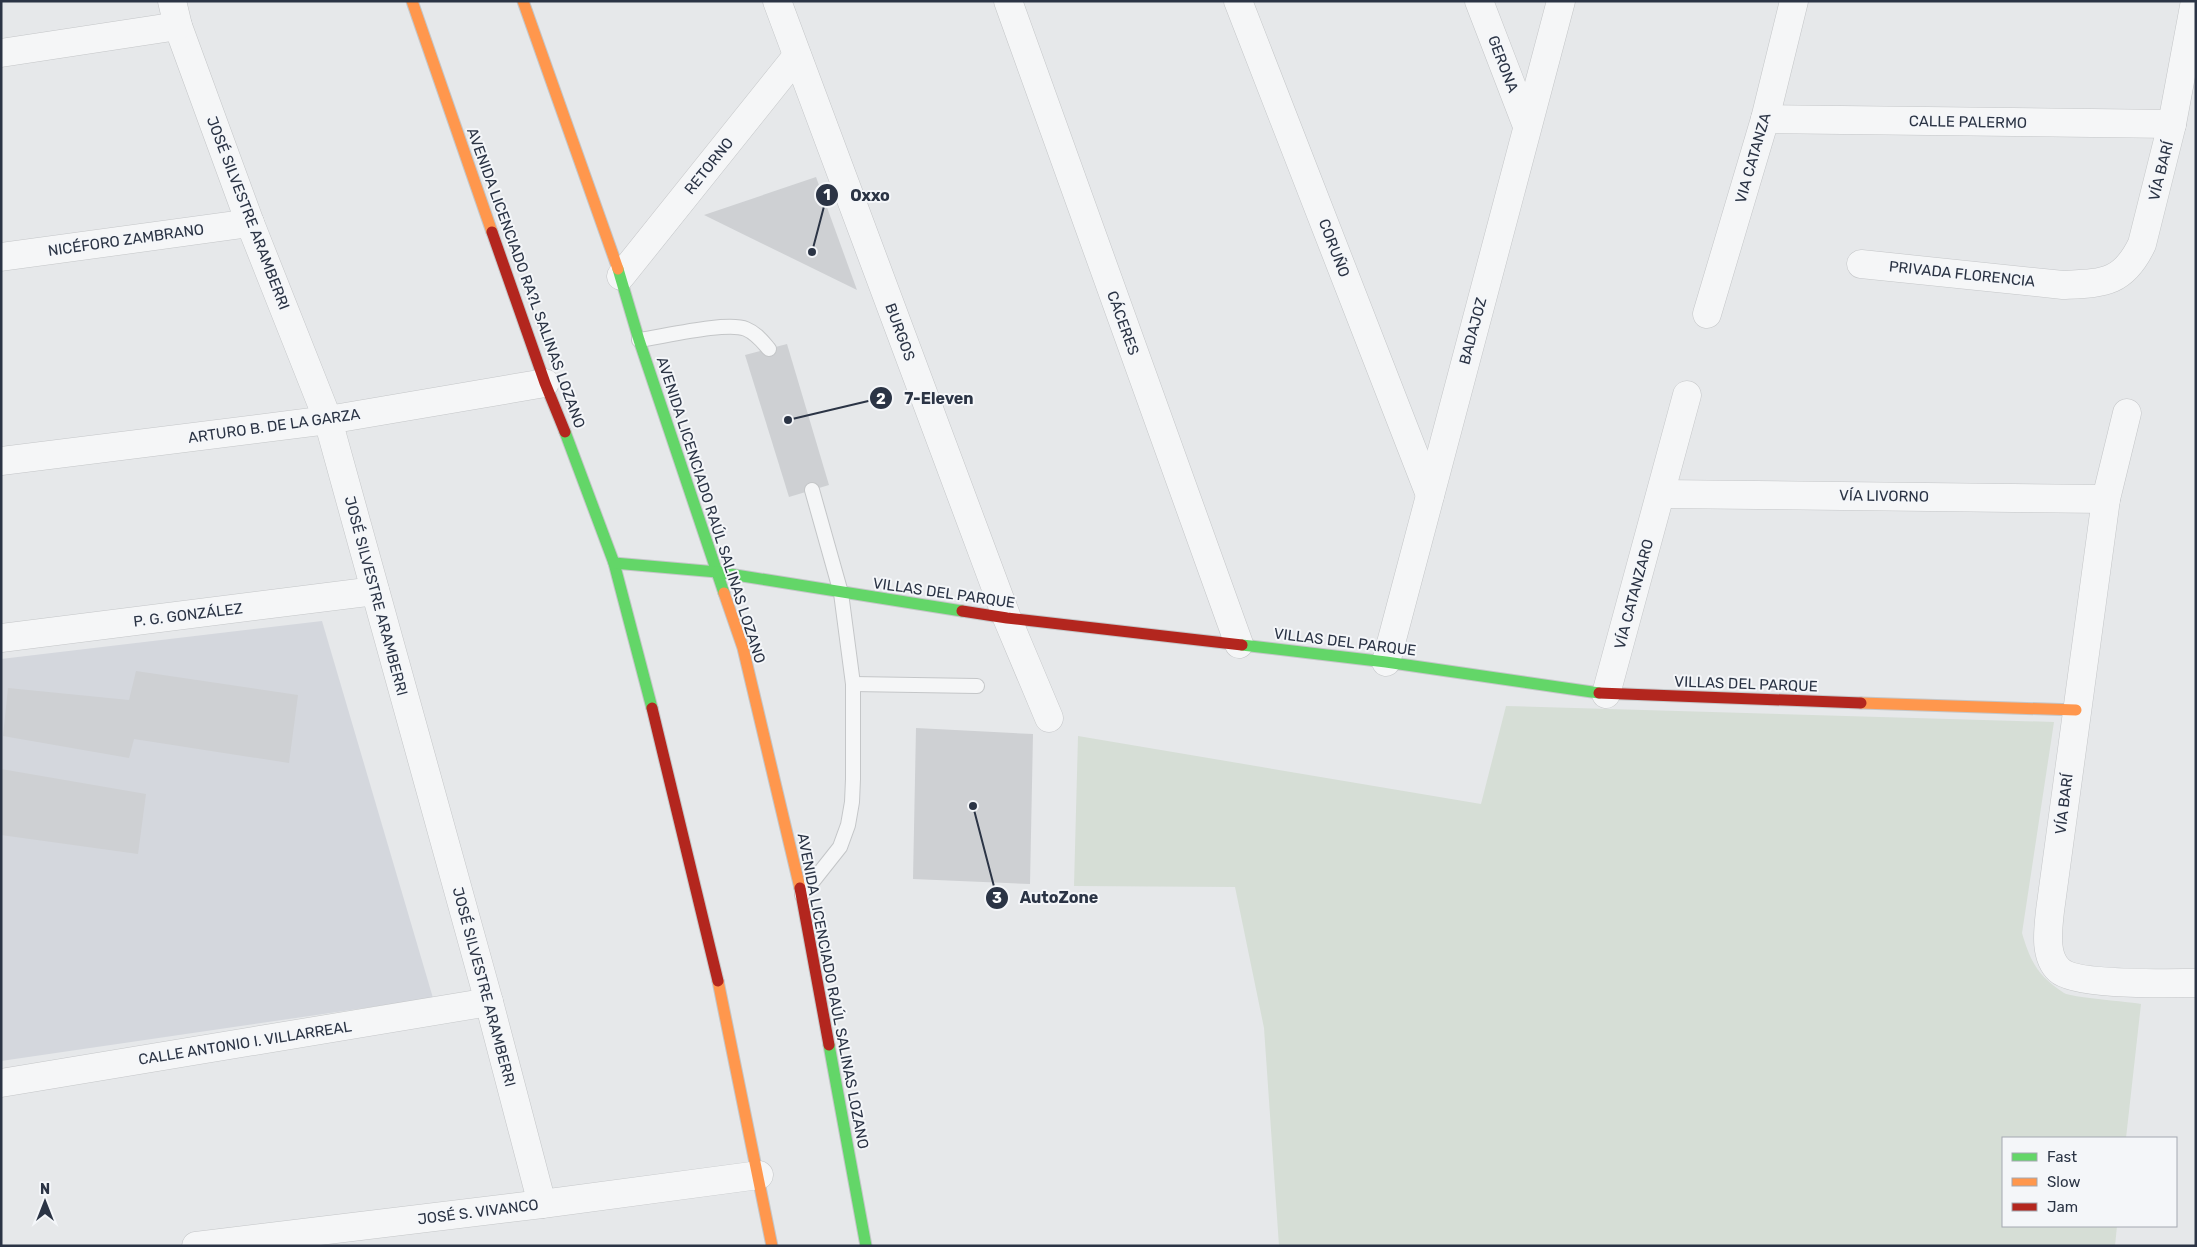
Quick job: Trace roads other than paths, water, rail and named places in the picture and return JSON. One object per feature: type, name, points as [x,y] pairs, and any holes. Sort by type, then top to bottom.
[{"type":"main road","name":"AVENIDA LICENCIADO RA?L SALINAS LOZANO","points":[[412,1],[545,383],[614,563]]},
{"type":"main road","name":"AVENIDA LICENCIADO RAÚL SALINAS LOZANO","points":[[523,1],[621,276],[639,340],[743,648],[802,895],[866,1246]]},
{"type":"main road","name":"VILLAS DEL PARQUE","points":[[614,563],[717,572],[1007,618],[1386,662],[1606,694],[2076,710]]},
{"type":"main road","points":[[614,563],[704,923],[759,1175],[772,1246]]},
{"type":"street","name":"BURGOS","points":[[777,1],[1007,618],[1048,718]]},
{"type":"street","name":"CÁCERES","points":[[1008,1],[1239,644]]},
{"type":"street","name":"CORUÑO","points":[[1238,1],[1430,495]]},
{"type":"street","name":"GERONA","points":[[1479,1],[1527,126]]},
{"type":"street","name":"BADAJOZ","points":[[1386,662],[1561,1]]},
{"type":"street","name":"VIA CATANZA","points":[[1707,314],[1765,119],[1794,1]]},
{"type":"street","name":"VÍA BARÍ","points":[[2063,285],[2095,283],[2118,276],[2134,262],[2142,244],[2172,124],[2195,1]]},
{"type":"street","points":[[1,53],[175,14]]},
{"type":"street","name":"JOSÉ SILVESTRE ARAMBERRI","points":[[175,14],[250,223],[328,420],[489,1002],[542,1204]]},
{"type":"street","name":"RETORNO","points":[[621,276],[797,56]]},
{"type":"street","name":"CALLE PALERMO","points":[[1765,119],[2172,124]]},
{"type":"street","name":"NICÉFORO ZAMBRANO","points":[[1,257],[250,223]]},
{"type":"street","name":"PRIVADA FLORENCIA","points":[[1861,264],[2063,285]]},
{"type":"street","name":"ARTURO B. DE LA GARZA","points":[[1,461],[328,420],[545,383]]},
{"type":"street","name":"VÍA CATANZARO","points":[[1606,694],[1687,395]]},
{"type":"street","name":"VÍA BARÍ","points":[[2127,413],[2106,499],[2076,710],[2050,911],[2048,932],[2050,955],[2060,971],[2079,979],[2196,983]]},
{"type":"street","name":"VÍA LIVORNO","points":[[1661,494],[2106,499]]},
{"type":"street","name":"P. G. GONZÁLEZ","points":[[1,638],[375,591]]},
{"type":"street","name":"CALLE ANTONIO I. VILLARREAL","points":[[1,1083],[489,1002]]},
{"type":"street","name":"JOSÉ S. VIVANCO","points":[[196,1246],[542,1204],[759,1175]]},
{"type":"lane","points":[[639,340],[724,327],[744,328],[757,335],[769,349]]},
{"type":"lane","points":[[802,895],[840,847],[848,825],[854,779],[854,684],[841,593],[812,490]]},
{"type":"lane","points":[[854,684],[977,686]]},
{"type":"place","name":"Oxxo","points":[[812,252]]},
{"type":"place","name":"7-Eleven","points":[[788,420]]},
{"type":"place","name":"AutoZone","points":[[973,806]]}]
